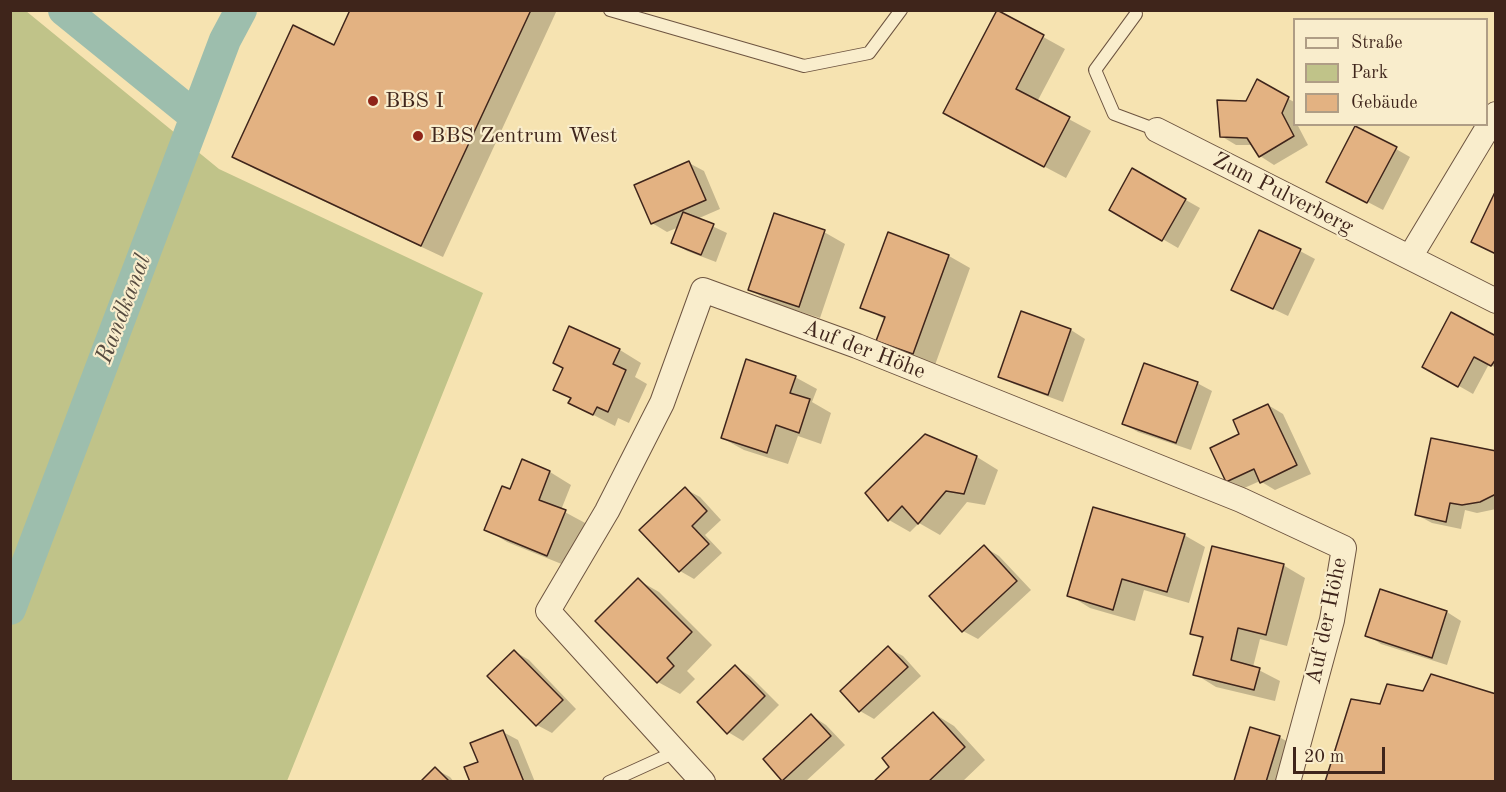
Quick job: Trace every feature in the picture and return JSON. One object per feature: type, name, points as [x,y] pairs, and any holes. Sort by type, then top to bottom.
[{"type":"street","points":[[1410,257],[1496,114]]},
{"type":"street","name":"Zum Pulverberg","points":[[1157,130],[1496,301]]},
{"type":"street","name":"Auf der Höhe","points":[[703,782],[548,611],[607,511],[662,403],[703,290],[857,346],[1230,496],[1344,548],[1332,620],[1288,782]]},
{"type":"lane","points":[[609,10],[804,66],[869,52],[900,10]]},
{"type":"lane","points":[[1135,12],[1095,70],[1114,114],[1157,130]]},
{"type":"lane","points":[[609,782],[675,752]]},
{"type":"green space","points":[[10,11],[26,11],[219,169],[483,293],[287,781],[11,781]]},
{"type":"building","name":"BBS I","points":[[350,10],[531,10],[421,246],[232,157],[293,25],[334,45]]},
{"type":"building","points":[[997,10],[1044,35],[1016,89],[1070,117],[1044,167],[943,113]]},
{"type":"building","points":[[1257,79],[1289,97],[1282,113],[1294,136],[1259,157],[1247,138],[1220,137],[1217,100],[1246,101]]},
{"type":"building","points":[[1355,126],[1397,147],[1367,203],[1326,182]]},
{"type":"building","points":[[689,161],[706,200],[651,224],[634,185]]},
{"type":"building","points":[[1132,168],[1186,199],[1162,241],[1109,210]]},
{"type":"building","points":[[1496,190],[1496,254],[1471,242]]},
{"type":"building","points":[[683,212],[714,224],[701,255],[671,243]]},
{"type":"building","points":[[774,213],[825,230],[799,307],[748,290]]},
{"type":"building","points":[[1259,230],[1301,249],[1273,309],[1231,290]]},
{"type":"building","points":[[888,232],[949,255],[913,354],[876,341],[885,317],[860,308]]},
{"type":"building","points":[[1021,311],[1071,329],[1048,395],[998,377]]},
{"type":"building","points":[[1451,312],[1496,336],[1496,359],[1491,366],[1474,357],[1458,387],[1422,367]]},
{"type":"building","points":[[569,326],[620,349],[613,364],[626,370],[608,412],[597,407],[593,415],[568,403],[571,398],[553,390],[563,368],[553,363]]},
{"type":"building","points":[[746,359],[796,376],[790,393],[810,399],[799,433],[776,425],[767,453],[721,438]]},
{"type":"building","points":[[1144,363],[1198,382],[1176,443],[1122,424]]},
{"type":"building","points":[[1268,404],[1297,465],[1260,483],[1254,469],[1226,482],[1210,448],[1239,434],[1233,420]]},
{"type":"building","points":[[925,434],[977,456],[964,494],[946,491],[918,524],[902,506],[888,521],[865,493]]},
{"type":"building","points":[[1431,438],[1496,451],[1496,494],[1480,502],[1462,505],[1450,503],[1446,522],[1415,515]]},
{"type":"building","points":[[522,459],[550,471],[539,500],[566,510],[547,556],[484,530],[502,486],[510,489]]},
{"type":"building","points":[[685,487],[707,511],[692,526],[709,544],[679,572],[639,530]]},
{"type":"building","points":[[1093,507],[1185,534],[1167,592],[1122,579],[1113,610],[1067,596]]},
{"type":"building","points":[[984,545],[1017,581],[962,632],[929,596]]},
{"type":"building","points":[[1212,546],[1284,564],[1266,635],[1238,628],[1231,660],[1260,668],[1254,690],[1193,675],[1203,637],[1190,634]]},
{"type":"building","points":[[638,578],[692,632],[667,658],[674,666],[657,683],[595,621]]},
{"type":"building","points":[[1380,589],[1447,611],[1432,658],[1365,636]]},
{"type":"building","points":[[888,646],[908,667],[859,712],[840,691]]},
{"type":"building","points":[[514,650],[563,700],[536,726],[487,676]]},
{"type":"building","points":[[735,665],[765,696],[727,734],[697,702]]},
{"type":"building","points":[[1431,674],[1496,694],[1496,782],[1325,782],[1351,699],[1380,704],[1387,684],[1423,691]]},
{"type":"building","points":[[933,712],[965,747],[928,782],[873,782],[889,767],[882,758]]},
{"type":"building","points":[[811,714],[831,736],[782,781],[763,759]]},
{"type":"building","points":[[1250,727],[1280,736],[1266,782],[1234,781]]},
{"type":"building","points":[[503,730],[524,782],[470,782],[464,767],[478,762],[470,743]]},
{"type":"building","points":[[435,767],[450,782],[420,782]]},
{"type":"waterway","points":[[64,10],[196,117]]},
{"type":"waterway","name":"Randkanal","points":[[10,609],[225,40],[241,10]]},
{"type":"place","name":"BBS I","points":[[373,101]]},
{"type":"place","name":"BBS Zentrum West","points":[[418,136]]}]
